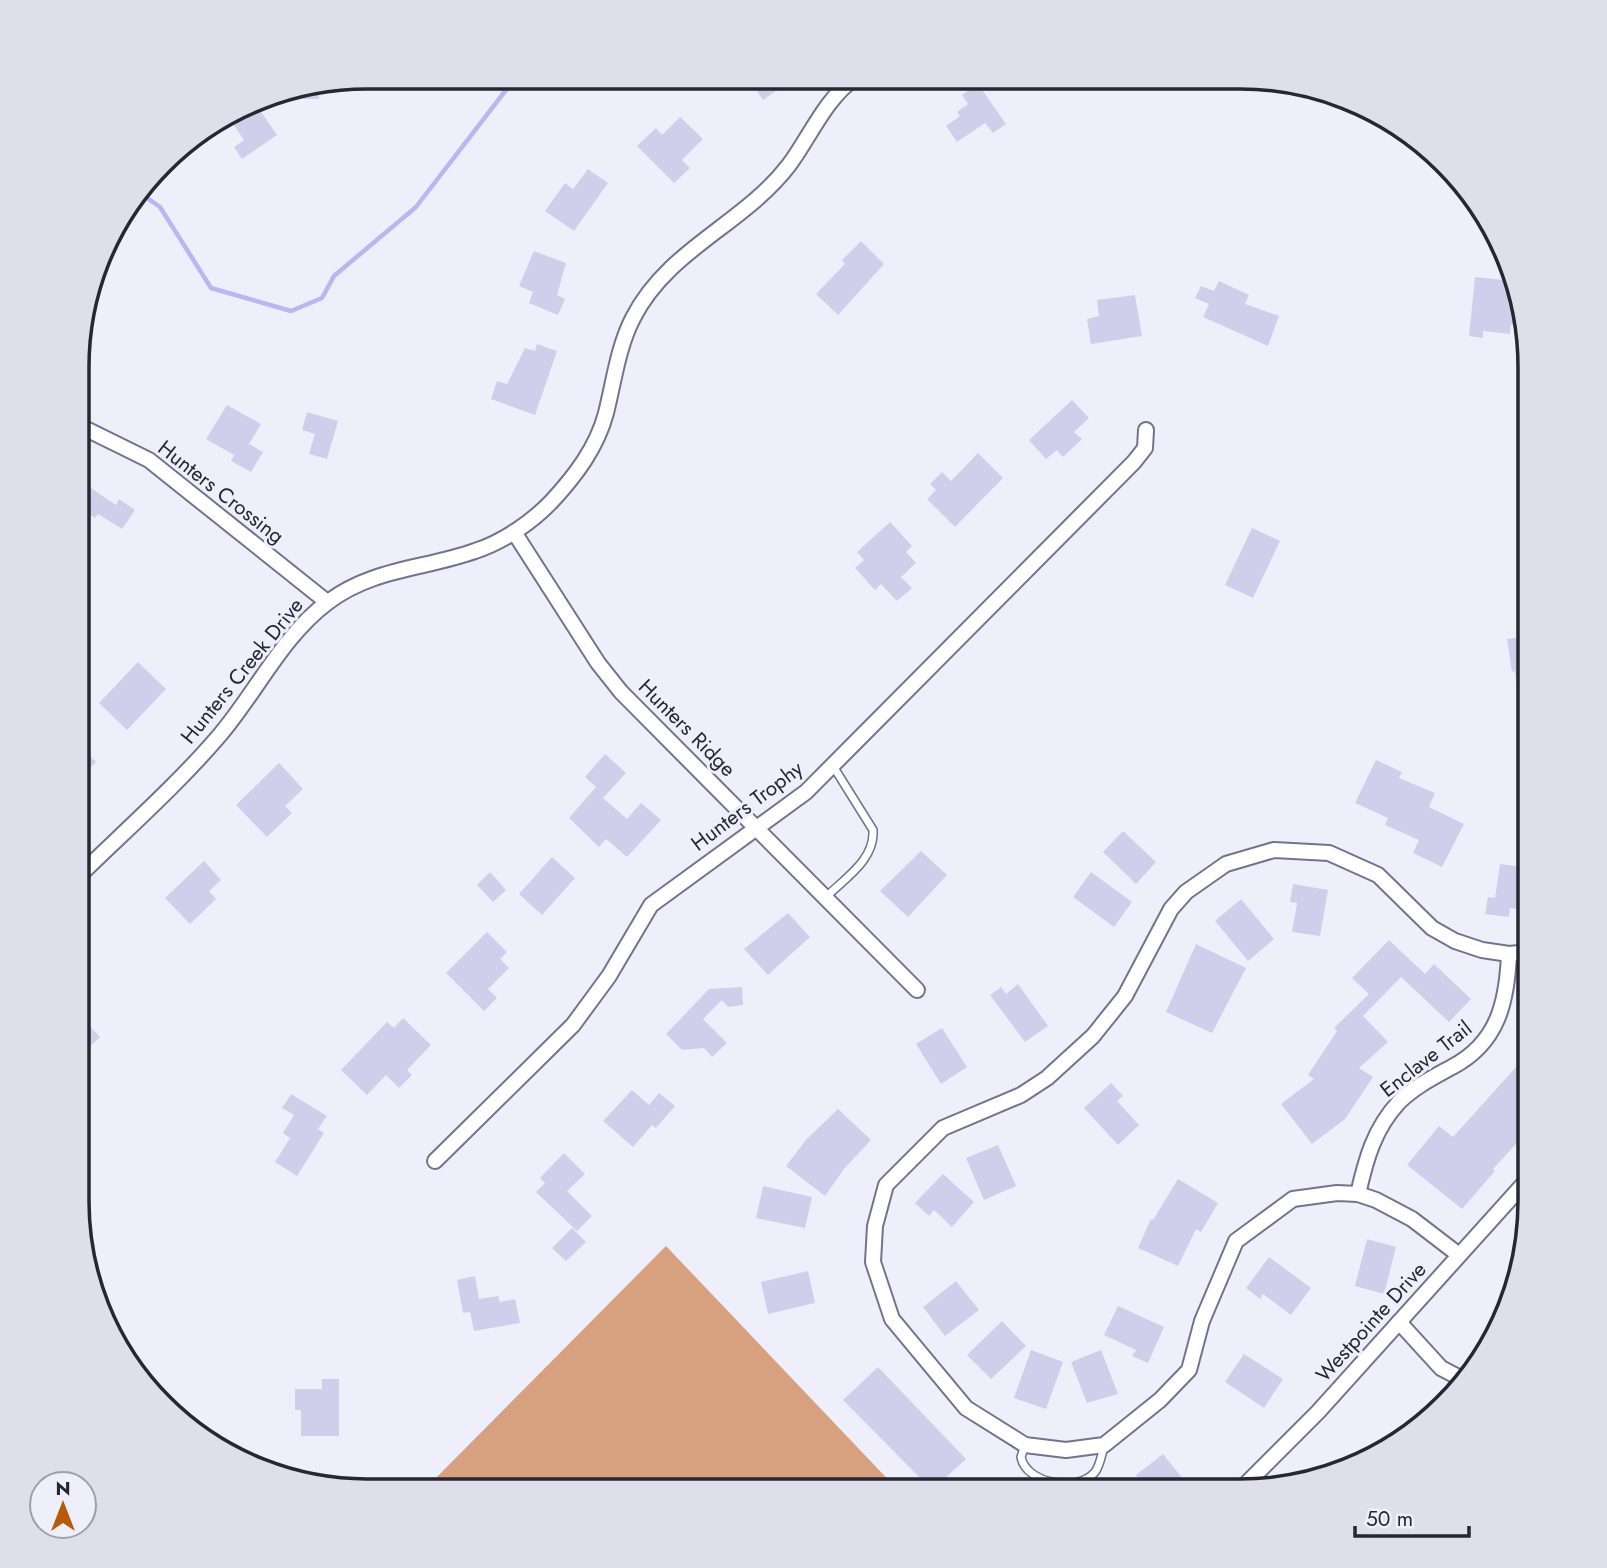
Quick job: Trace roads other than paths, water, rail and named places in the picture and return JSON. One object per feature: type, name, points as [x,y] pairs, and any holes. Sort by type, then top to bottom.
[{"type":"street","name":"Hunters Creek Drive","points":[[89,866],[205,751],[242,707],[282,649],[327,602],[382,573],[477,551],[514,532],[548,504],[585,461],[605,415],[624,339],[653,285],[683,255],[759,198],[788,167],[832,100],[844,89]]},
{"type":"street","name":"Hunters Crossing","points":[[89,430],[149,460],[327,602]]},
{"type":"street","name":"Hunters Trophy","points":[[435,1161],[580,1017],[609,976],[651,905],[806,792],[1134,462],[1145,448],[1146,430]]},
{"type":"street","name":"Hunters Ridge","points":[[514,532],[615,685],[918,990]]},
{"type":"street","points":[[1459,1255],[1405,1214],[1358,1194],[1337,1193],[1293,1199],[1236,1241],[1202,1321],[1189,1370],[1160,1400],[1104,1445],[1066,1450],[1025,1445],[965,1408],[892,1319],[873,1262],[878,1216],[886,1185],[943,1128],[1021,1095],[1093,1037],[1125,996],[1171,909],[1205,877],[1249,855],[1274,850],[1329,853],[1356,863],[1378,876],[1432,928],[1455,941],[1482,950],[1518,953]]},
{"type":"street","name":"Enclave Trail","points":[[1358,1194],[1370,1147],[1388,1115],[1417,1087],[1470,1056],[1494,1029],[1506,996],[1509,954]]},
{"type":"street","name":"Westpointe Drive","points":[[1252,1478],[1318,1412],[1518,1190]]},
{"type":"street","points":[[1399,1322],[1441,1368],[1456,1376]]},
{"type":"lane","points":[[825,898],[869,856],[874,842],[873,830],[833,765]]},
{"type":"lane","points":[[1025,1445],[1021,1457],[1029,1472],[1041,1479]]},
{"type":"lane","points":[[1086,1479],[1096,1472],[1104,1445]]},
{"type":"waterway","points":[[147,198],[160,207],[211,288],[291,311],[322,298],[334,276],[416,207],[507,89]]}]
